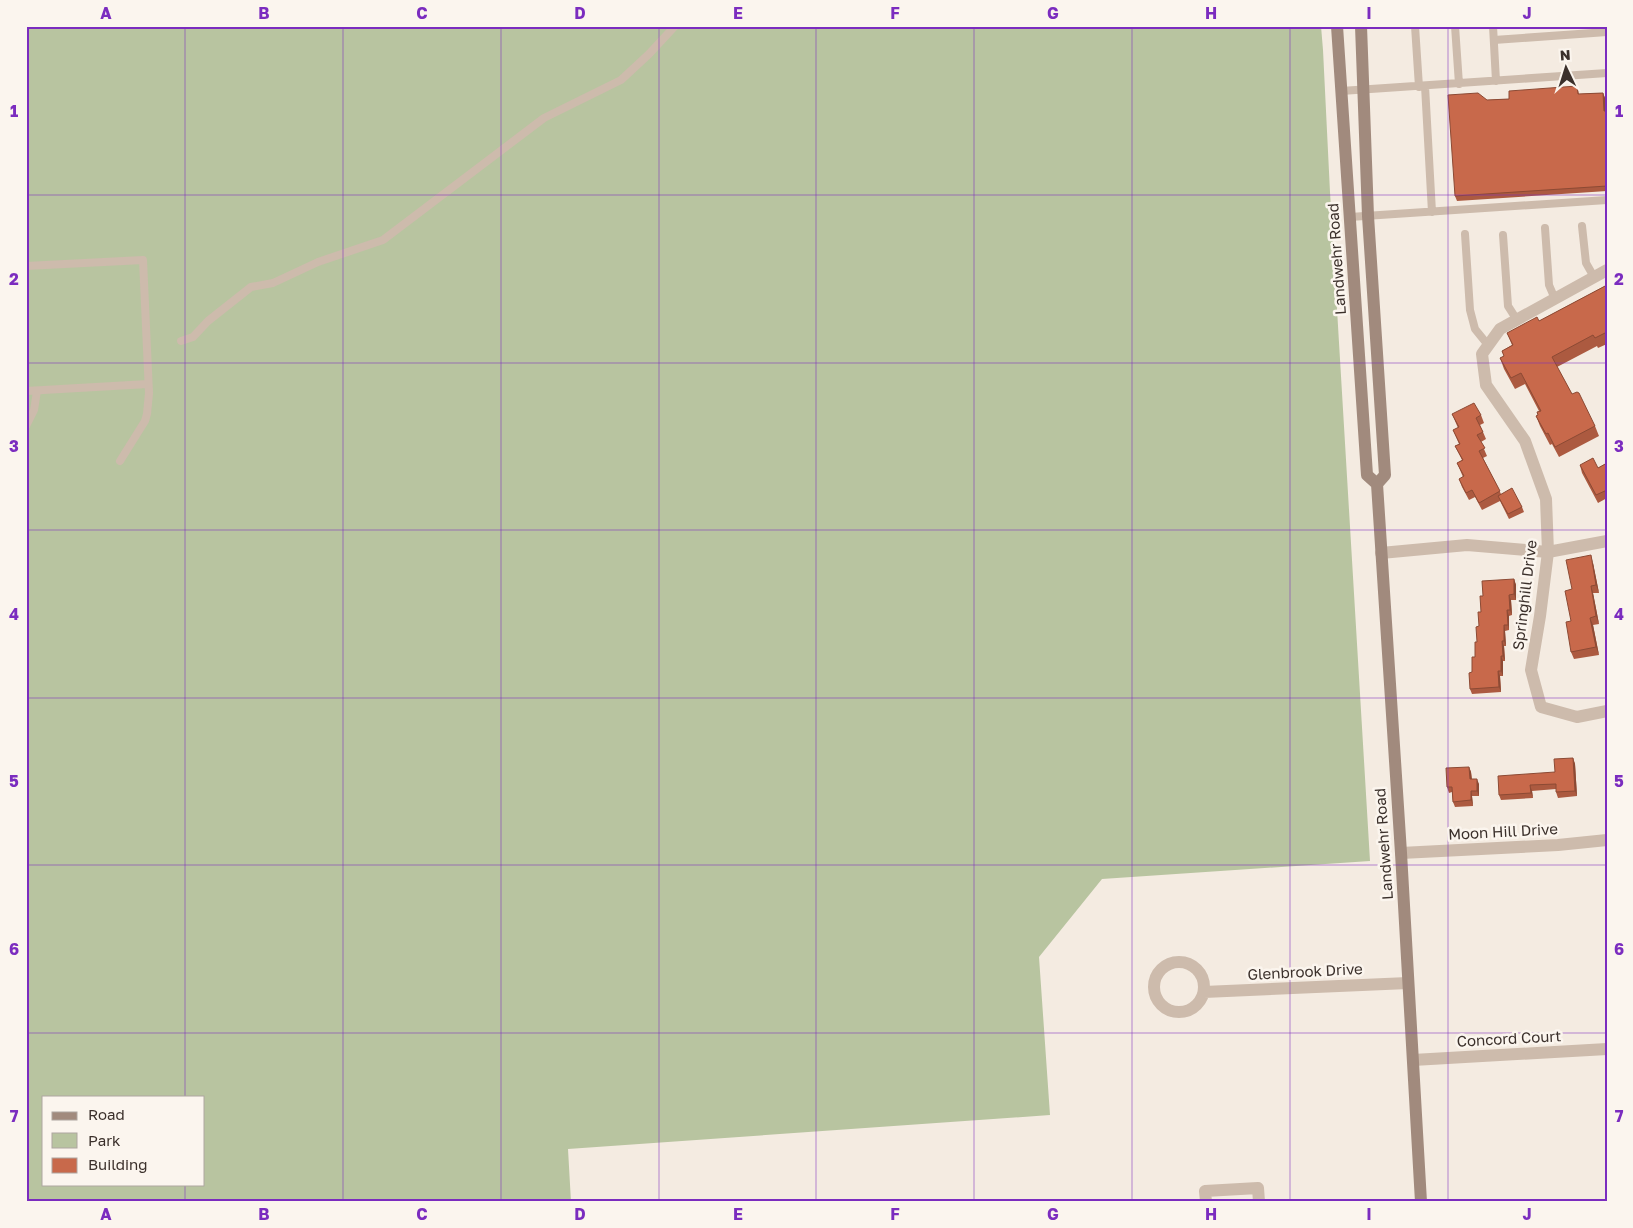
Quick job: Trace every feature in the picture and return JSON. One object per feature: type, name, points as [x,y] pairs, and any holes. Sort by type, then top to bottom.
[{"type":"main road","name":"Landwehr Road","points":[[1337,26],[1367,475],[1376,484],[1381,553],[1401,853],[1421,1202]]},
{"type":"main road","name":"Landwehr Road","points":[[1361,26],[1368,216],[1385,475],[1376,484]]},
{"type":"street","points":[[1488,345],[1500,329],[1607,270]]},
{"type":"street","name":"Springhill Drive","points":[[1488,345],[1482,354],[1486,385],[1525,441],[1546,499],[1548,552],[1531,670],[1541,707],[1577,716],[1607,711]]},
{"type":"street","points":[[1381,553],[1467,545],[1548,552],[1607,541]]},
{"type":"street","name":"Moon Hill Drive","points":[[1401,853],[1558,845],[1607,840]]},
{"type":"street","points":[[1173,962],[1182,962],[1190,964],[1202,975],[1204,992],[1201,1000],[1188,1011],[1171,1011],[1164,1008],[1158,1002],[1153,986],[1159,970],[1173,962]]},
{"type":"street","name":"Glenbrook Drive","points":[[1204,992],[1408,982]]},
{"type":"street","name":"Concord Court","points":[[1412,1060],[1607,1049]]},
{"type":"street","points":[[1206,1202],[1205,1191],[1258,1188],[1259,1202]]},
{"type":"lane","points":[[180,341],[193,337],[208,321],[251,287],[273,283],[318,262],[383,240],[544,118],[621,80],[650,54],[675,26]]},
{"type":"lane","points":[[1415,26],[1432,212]]},
{"type":"lane","points":[[1455,26],[1459,84]]},
{"type":"lane","points":[[1493,26],[1496,81]]},
{"type":"lane","points":[[1494,40],[1607,32]]},
{"type":"lane","points":[[1342,91],[1607,73]]},
{"type":"lane","points":[[1350,217],[1607,200]]},
{"type":"lane","points":[[1582,226],[1586,263],[1594,277]]},
{"type":"lane","points":[[1545,228],[1549,285],[1555,299]]},
{"type":"lane","points":[[1465,234],[1470,310],[1475,328],[1488,345]]},
{"type":"lane","points":[[1503,235],[1508,306],[1517,320]]},
{"type":"lane","points":[[26,266],[143,260],[148,384],[147,414],[145,421],[120,461]]},
{"type":"lane","points":[[26,391],[148,384]]},
{"type":"lane","points":[[26,426],[34,410],[37,390]]},
{"type":"green space","points":[[26,26],[1321,26],[1370,861],[1102,879],[1039,957],[1050,1115],[568,1149],[571,1202],[26,1202]]},
{"type":"building","points":[[1577,86],[1578,94],[1603,93],[1604,111],[1607,111],[1607,186],[1455,196],[1448,95],[1478,93],[1487,100],[1509,99],[1509,91]]},
{"type":"building","points":[[1607,285],[1607,332],[1595,338],[1593,335],[1552,357],[1572,394],[1579,393],[1595,426],[1555,447],[1536,416],[1538,415],[1537,412],[1541,411],[1521,373],[1511,378],[1500,358],[1504,356],[1502,351],[1513,345],[1507,333],[1537,317],[1539,321]]},
{"type":"building","points":[[1474,403],[1481,415],[1476,418],[1483,432],[1477,435],[1485,448],[1479,451],[1500,491],[1479,503],[1472,490],[1466,493],[1459,479],[1464,476],[1457,463],[1463,460],[1455,446],[1460,444],[1453,430],[1459,427],[1452,414]]},
{"type":"building","points":[[1593,458],[1598,468],[1607,463],[1607,490],[1596,495],[1580,465]]},
{"type":"building","points":[[1512,488],[1522,507],[1508,514],[1498,496]]},
{"type":"building","points":[[1591,555],[1596,585],[1591,586],[1596,616],[1590,618],[1596,647],[1571,652],[1566,622],[1571,621],[1565,591],[1572,589],[1566,560]]},
{"type":"building","points":[[1514,579],[1514,594],[1509,595],[1510,610],[1507,610],[1508,625],[1504,625],[1503,656],[1501,656],[1501,671],[1498,671],[1499,687],[1470,689],[1469,673],[1472,672],[1472,657],[1475,657],[1476,627],[1479,626],[1478,612],[1481,612],[1480,596],[1483,596],[1482,581]]},
{"type":"building","points":[[1573,758],[1575,791],[1556,792],[1556,784],[1530,785],[1531,793],[1499,795],[1498,776],[1555,772],[1554,759]]},
{"type":"building","points":[[1469,767],[1470,779],[1477,779],[1477,791],[1471,791],[1471,800],[1453,802],[1452,787],[1447,787],[1446,768]]}]
